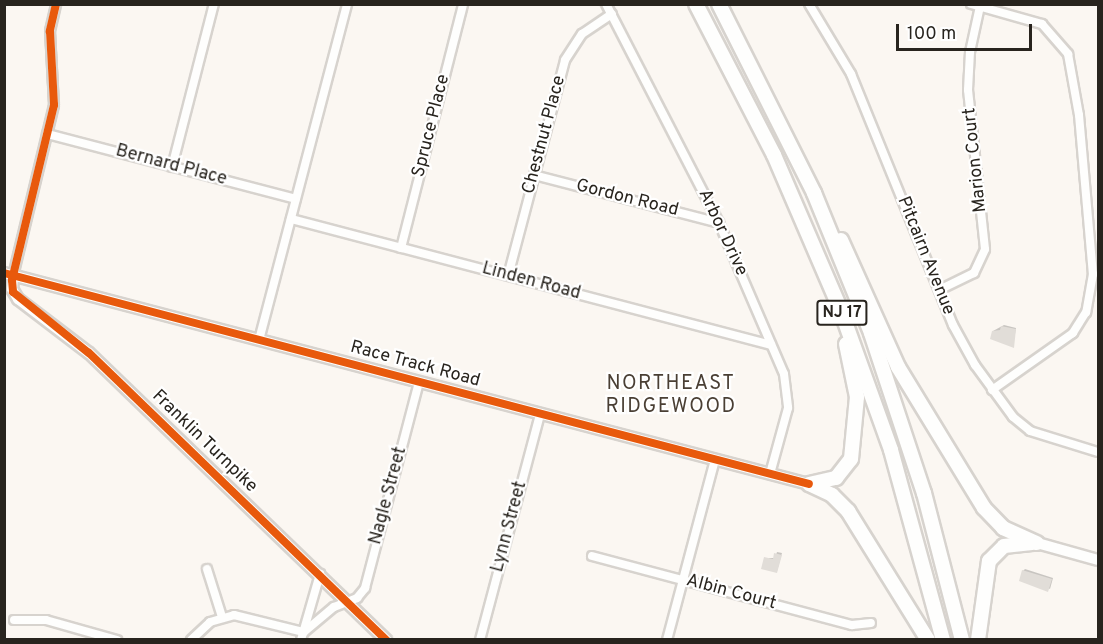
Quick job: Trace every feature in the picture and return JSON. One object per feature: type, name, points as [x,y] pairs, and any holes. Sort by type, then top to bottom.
[{"type":"highway","name":"NJ 17","points":[[696,4],[770,148],[834,292],[894,460],[943,639]]},
{"type":"highway","name":"NJ 17","points":[[719,4],[814,193],[871,333],[904,428],[962,639]]},
{"type":"highway","points":[[814,193],[855,263],[898,367],[984,508],[1003,528],[1037,543]]},
{"type":"highway","points":[[809,484],[841,475],[851,459],[855,435],[856,388],[834,292]]},
{"type":"highway","points":[[809,484],[832,495],[848,511],[928,639]]},
{"type":"highway","points":[[978,639],[984,573],[992,556],[1010,544],[1037,543]]},
{"type":"street","points":[[9,275],[54,105],[50,31],[56,4]]},
{"type":"street","points":[[172,167],[214,4]]},
{"type":"street","points":[[259,340],[347,4]]},
{"type":"street","name":"Spruce Place","points":[[401,248],[463,4]]},
{"type":"street","name":"Arbor Drive","points":[[606,4],[719,223],[784,374],[788,399],[770,474]]},
{"type":"street","name":"Pitcairn Avenue","points":[[809,4],[851,74],[959,335],[992,390],[1030,431],[1098,452]]},
{"type":"street","points":[[976,5],[1042,24],[1068,54],[1078,115],[1093,274],[1086,312],[1073,333],[992,390]]},
{"type":"street","name":"Marion Court","points":[[939,290],[974,273],[985,249],[968,90],[976,5]]},
{"type":"street","name":"Chestnut Place","points":[[508,276],[570,50],[591,26],[612,14]]},
{"type":"street","name":"Bernard Place","points":[[47,134],[296,199]]},
{"type":"street","name":"Gordon Road","points":[[534,175],[719,223]]},
{"type":"street","name":"Linden Road","points":[[291,219],[771,345]]},
{"type":"street","name":"Race Track Road","points":[[9,275],[809,484]]},
{"type":"street","name":"Franklin Turnpike","points":[[9,275],[12,289],[18,299],[89,353],[386,639]]},
{"type":"street","name":"Nagle Street","points":[[303,636],[347,601],[357,598],[366,584],[419,382]]},
{"type":"street","name":"Lynn Street","points":[[480,639],[540,414]]},
{"type":"street","points":[[667,639],[715,459]]},
{"type":"street","points":[[1037,543],[1098,560]]},
{"type":"street","name":"Albin Court","points":[[592,556],[852,625],[871,623]]},
{"type":"street","points":[[207,569],[222,617]]},
{"type":"street","points":[[191,639],[205,625],[222,617],[242,615],[303,636],[320,574]]},
{"type":"street","points":[[14,620],[46,620],[117,639]]},
{"type":"building","points":[[1001,326],[1016,329],[1014,348],[990,339],[992,331],[1000,330]]},
{"type":"building","points":[[774,553],[782,555],[777,573],[761,569],[764,557],[773,559]]},
{"type":"building","points":[[1022,570],[1052,579],[1048,592],[1019,581]]},
{"type":"cycle path","points":[[56,4],[50,31],[54,105],[12,280],[13,292],[89,353],[386,640]]},
{"type":"cycle path","points":[[4,273],[809,484]]},
{"type":"district","name":"NORTHEAST RIDGEWOOD","points":[[671,396]]}]
